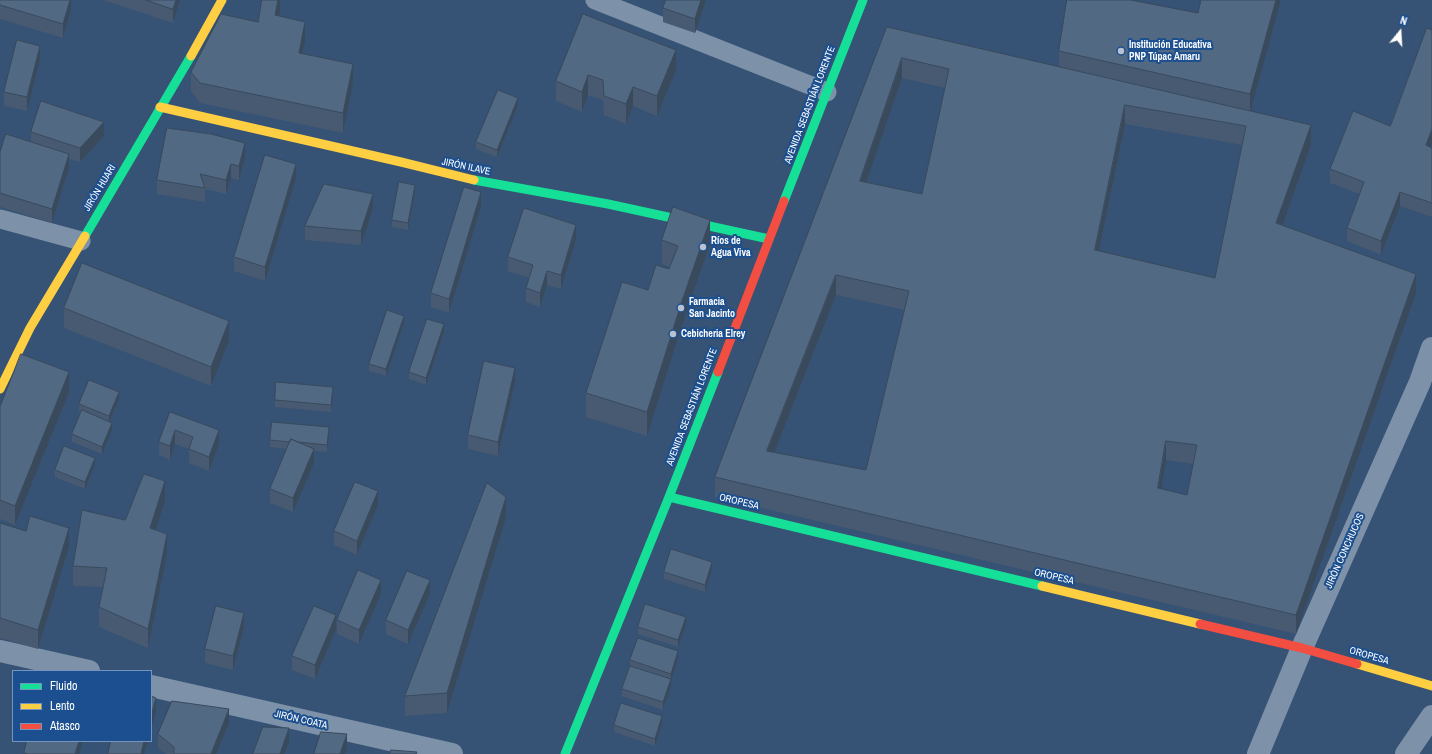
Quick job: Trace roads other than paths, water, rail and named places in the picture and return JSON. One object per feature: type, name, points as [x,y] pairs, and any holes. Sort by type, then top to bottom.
[{"type":"street","name":"JIRÓN HUARI","points":[[0,389],[30,328],[222,0]]},
{"type":"street","name":"AVENIDA SEBASTIÁN LORENTE","points":[[565,754],[669,497],[863,0]]},
{"type":"street","name":"JIRÓN ILAVE","points":[[160,107],[401,162],[468,180],[608,204],[770,239]]},
{"type":"street","name":"JIRÓN CONCHUCOS","points":[[1258,754],[1302,648],[1420,382],[1432,348]]},
{"type":"street","name":"OROPESA","points":[[669,497],[1302,648],[1432,686]]},
{"type":"street","points":[[0,651],[84,670]]},
{"type":"street","name":"JIRÓN COATA","points":[[152,686],[452,754]]},
{"type":"street","points":[[1406,754],[1432,716]]},
{"type":"lane","points":[[595,0],[827,92]]},
{"type":"lane","points":[[0,219],[81,241]]},
{"type":"place","name":"Institución Educativa PNP Túpac Amaru","points":[[1121,51]]},
{"type":"place","name":"Ríos de Agua Viva","points":[[703,247]]},
{"type":"place","name":"Farmacia San Jacinto","points":[[681,308]]},
{"type":"place","name":"Cebicheria Elrey","points":[[673,334]]}]
